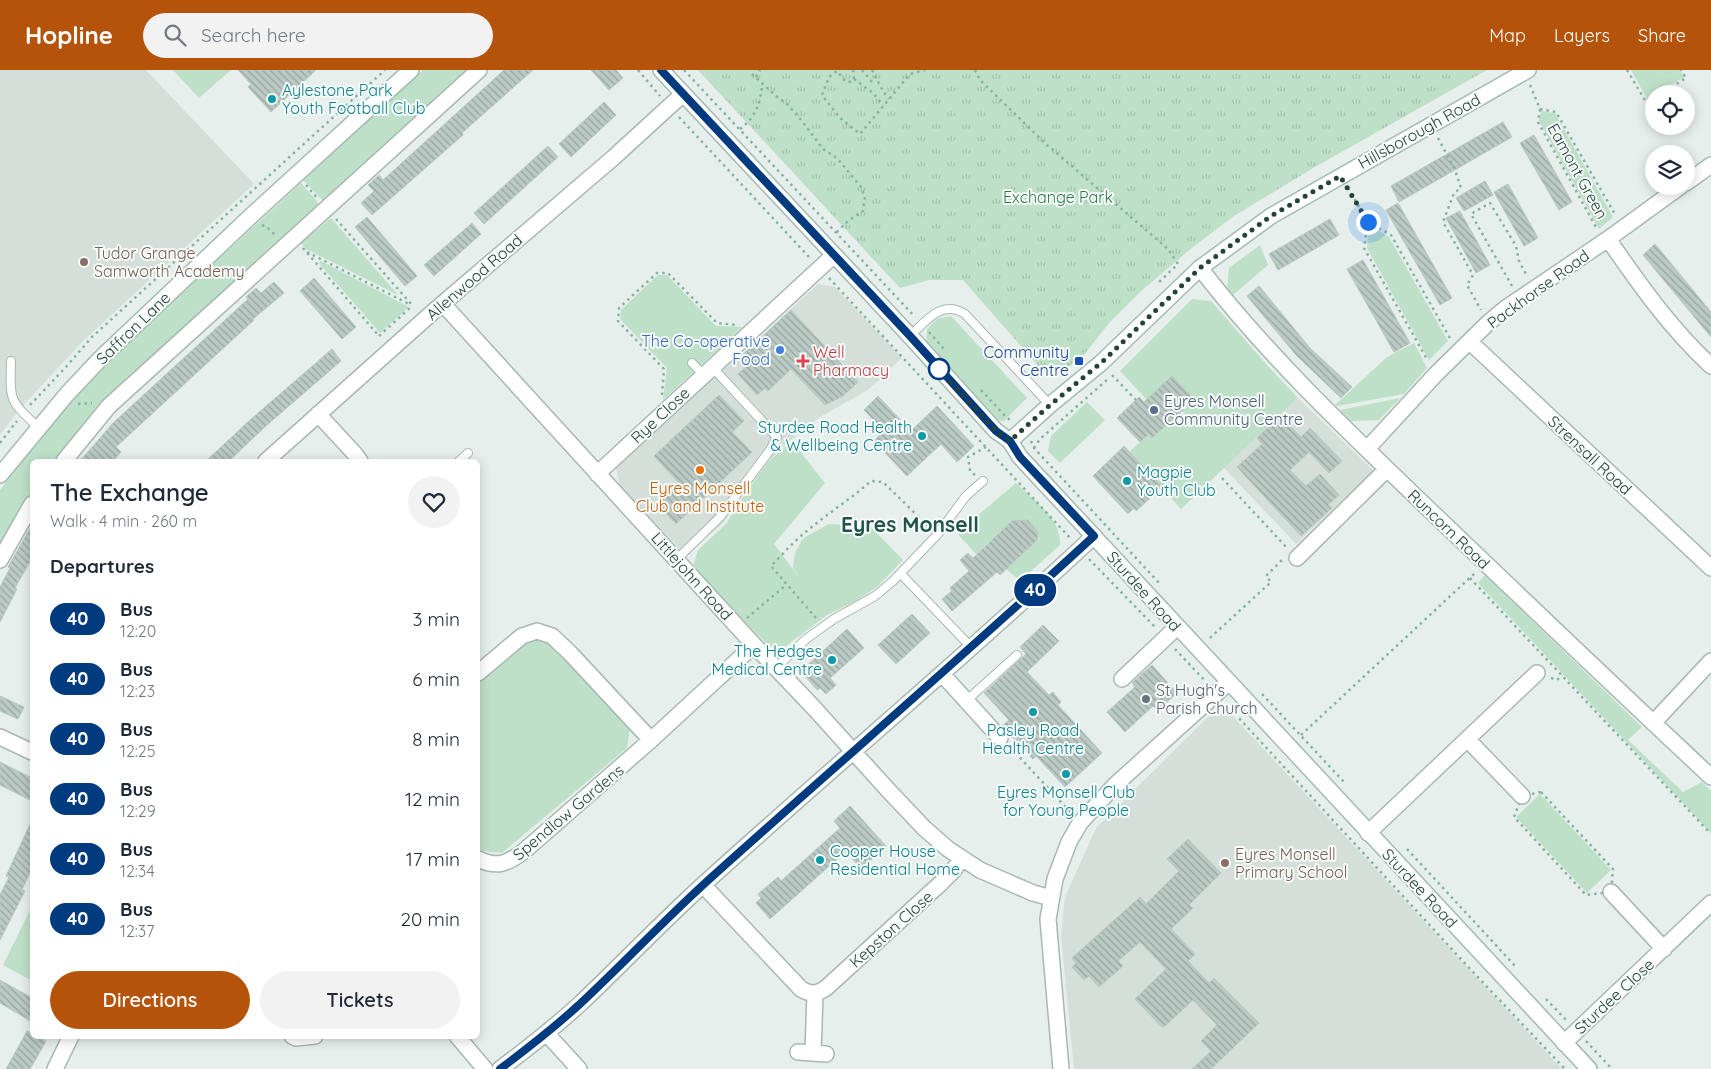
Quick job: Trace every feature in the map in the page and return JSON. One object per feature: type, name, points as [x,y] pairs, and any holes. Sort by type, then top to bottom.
[{"type":"street","name":"Saffron Lane","points":[[0,475],[67,394],[102,357],[410,70]]},
{"type":"street","points":[[66,459],[109,406],[479,70]]},
{"type":"street","name":"Sturdee Road","points":[[661,70],[910,336],[996,431],[1010,441],[1020,457],[1228,683],[1589,1069]]},
{"type":"street","name":"Hillsborough Road","points":[[1010,441],[1101,363],[1200,268],[1271,216],[1527,70]]},
{"type":"street","name":"Allenwood Road","points":[[268,459],[443,304],[613,158],[683,94]]},
{"type":"street","points":[[1695,177],[1711,165]]},
{"type":"street","name":"Packhorse Road","points":[[1367,449],[1436,374],[1488,323],[1506,308],[1669,195]]},
{"type":"street","points":[[1608,239],[1669,323],[1689,346],[1711,366]]},
{"type":"street","name":"Rye Close","points":[[597,474],[834,255]]},
{"type":"street","name":"Runcorn Road","points":[[1200,268],[1249,329],[1387,469],[1711,777]]},
{"type":"street","name":"Littlejohn Road","points":[[443,304],[677,559],[754,646],[924,828],[962,859],[999,879],[1050,898]]},
{"type":"street","name":"Strensall Road","points":[[1470,342],[1711,568]]},
{"type":"street","points":[[318,414],[359,459]]},
{"type":"street","points":[[1294,555],[1387,469]]},
{"type":"street","points":[[0,560],[30,508]]},
{"type":"street","points":[[500,1069],[580,1004],[703,885],[942,674],[1094,536]]},
{"type":"street","points":[[1122,679],[1177,627]]},
{"type":"street","points":[[480,671],[522,636],[537,631],[552,636],[652,740]]},
{"type":"street","name":"Spendlow Gardens","points":[[480,860],[492,864],[507,863],[522,852],[652,740],[754,646]]},
{"type":"street","points":[[1654,723],[1711,661]]},
{"type":"street","points":[[1368,833],[1537,673]]},
{"type":"street","points":[[942,674],[1000,738]]},
{"type":"street","points":[[1061,1069],[1048,939],[1050,898],[1060,862],[1080,823],[1115,785],[1228,683]]},
{"type":"street","points":[[0,737],[30,751]]},
{"type":"street","points":[[1467,739],[1522,796]]},
{"type":"street","name":"Kepston Close","points":[[815,994],[826,988],[941,883],[962,859]]},
{"type":"street","points":[[703,885],[801,989],[815,994],[812,1053]]},
{"type":"street","name":"Sturdee Close","points":[[1611,892],[1664,948]]},
{"type":"street","name":"Sturdee Close","points":[[1564,1043],[1711,904]]},
{"type":"street","points":[[546,1033],[579,1069]]},
{"type":"street","points":[[55,1069],[70,1039]]},
{"type":"street","points":[[460,1039],[485,1069]]},
{"type":"lane","points":[[910,336],[941,310],[949,308],[958,309],[965,314],[1050,405]]},
{"type":"lane","points":[[12,361],[10,392],[12,400],[39,428]]},
{"type":"lane","points":[[677,559],[724,513],[770,450],[777,437],[708,371],[692,363]]},
{"type":"lane","points":[[461,459],[468,453]]},
{"type":"lane","points":[[776,668],[806,639],[875,596],[901,574],[938,535],[966,496],[983,481]]},
{"type":"lane","points":[[901,574],[971,648]]},
{"type":"lane","points":[[966,700],[1016,655]]},
{"type":"path","points":[[0,443],[23,413],[92,337],[385,70]]},
{"type":"path","points":[[638,70],[669,106],[1080,550],[1166,638],[1472,971],[1565,1069]]},
{"type":"path","points":[[684,70],[945,350]]},
{"type":"path","points":[[756,78],[760,70]]},
{"type":"path","points":[[854,79],[850,82],[845,81],[837,70],[829,78],[822,96],[848,125],[860,134],[910,74],[925,70]]},
{"type":"path","points":[[853,70],[854,79],[873,94],[883,105]]},
{"type":"path","points":[[862,70],[872,82]]},
{"type":"path","points":[[872,70],[889,98]]},
{"type":"path","points":[[975,70],[980,80],[1046,144],[1168,250],[1178,264],[1159,282],[1172,294]]},
{"type":"path","name":"Eamont Green","points":[[1527,70],[1532,90],[1540,109],[1538,122],[1599,232],[1608,239]]},
{"type":"path","points":[[1627,70],[1645,100]]},
{"type":"path","points":[[1675,85],[1686,78],[1681,70]]},
{"type":"path","points":[[752,74],[787,104],[823,149],[837,158],[861,187],[865,197],[863,211],[848,221],[836,233]]},
{"type":"path","points":[[740,129],[758,110],[762,84]]},
{"type":"path","name":"Eamont Green","points":[[1540,109],[1556,112],[1623,228]]},
{"type":"path","points":[[1430,125],[1455,170],[1461,188],[1454,193],[1443,222],[1473,275],[1467,285],[1483,312]]},
{"type":"path","points":[[297,175],[413,306],[304,250]]},
{"type":"path","points":[[1340,176],[1368,222],[1391,235],[1458,352]]},
{"type":"path","points":[[1514,290],[1471,214],[1490,203],[1516,246],[1519,261],[1529,279]]},
{"type":"path","points":[[1368,222],[1364,248],[1436,374]]},
{"type":"path","points":[[294,238],[379,336]]},
{"type":"path","points":[[667,409],[661,402],[664,369],[618,320],[619,308],[657,272],[668,273],[717,324],[744,325],[750,332]]},
{"type":"path","points":[[1034,448],[1040,439],[1112,375],[1136,400]]},
{"type":"path","points":[[975,384],[1007,418],[1024,429],[1034,448],[1166,590]]},
{"type":"path","points":[[67,394],[79,405],[105,402],[109,406]]},
{"type":"path","points":[[983,481],[970,471],[968,457],[986,447]]},
{"type":"path","points":[[1210,638],[1271,582],[1266,576],[1294,555],[1222,478]]},
{"type":"path","points":[[824,627],[771,566],[805,532],[838,506],[855,496],[871,481],[883,482],[938,535]]},
{"type":"path","points":[[1301,735],[1485,563]]},
{"type":"path","points":[[1470,578],[1711,834]]},
{"type":"path","points":[[737,627],[786,585]]},
{"type":"path","points":[[1262,694],[1347,785]]},
{"type":"path","points":[[1000,738],[1080,823]]},
{"type":"path","points":[[1542,792],[1613,869],[1611,892],[1586,895],[1579,888],[1514,817],[1522,796],[1542,792]]},
{"type":"path","points":[[1407,849],[1521,972]]},
{"type":"path","points":[[1545,998],[1612,1069]]},
{"type":"shaded area","name":"Tudor Grange Samworth Academy","points":[[0,70],[146,70],[254,184],[84,340],[17,412],[0,435]]},
{"type":"shaded area","points":[[818,284],[835,287],[902,358],[868,390],[820,417],[785,445],[750,484],[719,527],[691,549],[680,549],[620,486],[616,468],[704,385],[737,359]]},
{"type":"shaded area","points":[[1298,398],[1374,471],[1296,544],[1224,468]]},
{"type":"shaded area","name":"Eyres Monsell Primary School","points":[[1215,710],[1229,712],[1562,1069],[1074,1069],[1061,936],[1065,897],[1096,828]]},
{"type":"green space","points":[[173,70],[231,70],[199,98]]},
{"type":"green space","points":[[423,70],[469,70],[324,202],[303,180]]},
{"type":"green space","name":"Exchange Park","points":[[698,70],[1487,70],[1315,167],[1234,216],[1193,247],[1140,292],[1110,322],[1083,356],[1068,367],[1053,372],[1042,370],[963,280],[929,280],[900,288]]},
{"type":"green space","points":[[1631,70],[1680,70],[1684,77],[1671,85],[1645,85],[1645,95]]},
{"type":"green space","points":[[1541,111],[1555,113],[1613,217],[1599,229],[1539,121]]},
{"type":"green space","points":[[301,183],[321,206],[136,372],[69,442],[56,459],[30,459],[30,495],[0,542],[0,490],[51,423],[104,365]]},
{"type":"green space","points":[[331,218],[398,295],[306,249],[301,243]]},
{"type":"green space","points":[[1369,225],[1389,237],[1448,341],[1429,360],[1367,248]]},
{"type":"green space","points":[[1260,245],[1268,265],[1233,295],[1227,288],[1229,268]]},
{"type":"green space","points":[[321,261],[409,307],[380,333],[319,263]]},
{"type":"green space","points":[[658,275],[667,275],[716,326],[742,327],[663,400],[667,368],[620,319],[621,310]]},
{"type":"green space","points":[[1192,299],[1211,301],[1298,398],[1181,509],[1129,452],[1149,434],[1152,438],[1174,417],[1182,425],[1189,419],[1182,411],[1184,409],[1181,405],[1147,400],[1120,371]]},
{"type":"green space","points":[[951,316],[1027,398],[1004,421],[995,420],[926,344],[927,329],[937,319]]},
{"type":"green space","points":[[1414,343],[1427,368],[1404,394],[1335,405],[1387,357]]},
{"type":"green space","points":[[1400,398],[1379,420],[1351,421],[1340,410]]},
{"type":"green space","points":[[1087,402],[1105,420],[1060,463],[1048,451],[1051,436]]},
{"type":"green space","points":[[792,441],[825,483],[774,544],[803,582],[793,568],[795,553],[802,540],[829,524],[843,525],[858,535],[868,524],[903,560],[879,585],[858,600],[827,615],[786,646],[769,646],[692,570],[698,550],[726,524],[768,462]]},
{"type":"green space","points":[[1016,483],[1051,518],[1059,535],[1060,545],[1020,581],[1006,569],[1037,540],[1038,532],[1011,522],[976,554],[957,533]]},
{"type":"green space","points":[[1485,575],[1642,727],[1628,740],[1683,792],[1702,782],[1711,791],[1711,833],[1478,583]]},
{"type":"green space","points":[[537,638],[553,644],[630,728],[627,748],[502,853],[481,851],[480,679],[524,640]]},
{"type":"green space","points":[[1540,794],[1611,870],[1587,893],[1516,817]]},
{"type":"green space","points":[[30,910],[30,980],[3,965]]},
{"type":"building","name":"Aylestone Park Youth Football Club","points":[[238,70],[316,70],[271,112],[248,87],[251,84]]},
{"type":"building","points":[[504,70],[533,70],[372,215],[361,203],[374,191],[368,185],[379,175],[383,180]]},
{"type":"building","points":[[591,70],[616,70],[623,78],[609,90]]},
{"type":"building","points":[[604,102],[616,115],[571,157],[559,144]]},
{"type":"building","points":[[1503,122],[1512,137],[1399,202],[1391,186]]},
{"type":"building","points":[[1534,135],[1572,202],[1559,210],[1520,143]]},
{"type":"building","points":[[548,146],[558,157],[484,224],[474,213]]},
{"type":"building","points":[[1485,181],[1493,195],[1464,211],[1456,198]]},
{"type":"building","points":[[1508,184],[1538,238],[1524,246],[1494,192]]},
{"type":"building","points":[[1398,203],[1452,298],[1440,305],[1386,210]]},
{"type":"building","points":[[1460,211],[1490,265],[1476,273],[1446,218]]},
{"type":"building","points":[[367,217],[417,276],[405,286],[355,227]]},
{"type":"building","points":[[1330,219],[1339,235],[1278,270],[1269,254]]},
{"type":"building","points":[[472,223],[481,234],[434,276],[424,265]]},
{"type":"building","points":[[1655,244],[1711,312],[1711,337],[1643,255]]},
{"type":"building","points":[[1363,260],[1410,343],[1394,352],[1347,269]]},
{"type":"building","points":[[314,278],[356,327],[342,339],[300,291]]},
{"type":"building","points":[[274,282],[284,293],[253,319],[116,447],[121,452],[115,459],[82,459],[113,423],[248,299],[246,297],[256,288],[261,293]]},
{"type":"building","points":[[1259,286],[1310,348],[1352,387],[1341,398],[1296,355],[1247,296]]},
{"type":"building","name":"The Co-operative Food","points":[[791,310],[858,382],[843,396],[825,405],[791,369],[768,391],[765,388],[757,395],[738,374],[747,366],[739,358]]},
{"type":"building","points":[[332,349],[341,361],[231,459],[208,459]]},
{"type":"building","name":"Eyres Monsell Community Centre","points":[[1172,376],[1191,396],[1181,405],[1184,409],[1152,438],[1149,434],[1140,442],[1117,418],[1139,397],[1144,402]]},
{"type":"building","name":"Eyres Monsell Club and Institute","points":[[719,395],[744,421],[732,432],[752,452],[676,524],[657,504],[679,483],[654,456]]},
{"type":"building","name":"Sturdee Road Health & Wellbeing Centre","points":[[878,396],[911,431],[937,406],[974,446],[957,462],[941,444],[907,476],[874,441],[884,431],[864,410]]},
{"type":"building","points":[[1280,416],[1301,437],[1310,428],[1342,461],[1329,473],[1309,452],[1290,470],[1306,486],[1320,474],[1339,495],[1328,505],[1332,508],[1301,536],[1237,467],[1262,444],[1257,438]]},
{"type":"building","name":"Magpie Youth Club","points":[[1124,446],[1162,487],[1136,511],[1134,508],[1128,514],[1093,476]]},
{"type":"building","points":[[1028,520],[1038,532],[1037,540],[1000,575],[997,572],[952,611],[942,599],[952,591],[950,588],[969,571],[960,560],[968,553],[973,558],[1012,521]]},
{"type":"building","points":[[30,528],[30,562],[15,588],[17,589],[0,622],[0,587],[10,568],[8,567]]},
{"type":"building","points":[[912,614],[930,633],[896,664],[878,645]]},
{"type":"building","points":[[1043,625],[1059,641],[1027,672],[1049,695],[1053,692],[1061,702],[1058,705],[1102,753],[1065,787],[1036,756],[1033,759],[1002,726],[1009,720],[984,693],[1026,654],[1020,647]]},
{"type":"building","name":"The Hedges Medical Centre","points":[[847,629],[864,648],[830,678],[836,685],[826,694],[820,688],[817,690],[801,671]]},
{"type":"building","name":"St Hugh's Parish Church","points":[[1152,665],[1177,693],[1158,710],[1153,706],[1125,732],[1107,712],[1135,687],[1132,683]]},
{"type":"building","points":[[0,696],[24,707],[18,719],[0,711]]},
{"type":"building","points":[[0,762],[30,777],[30,800],[0,785]]},
{"type":"building","name":"Cooper House Residential Home","points":[[850,806],[886,846],[861,869],[846,851],[770,919],[756,903],[761,898],[758,894],[778,877],[781,881],[840,828],[834,821]]},
{"type":"building","points":[[30,824],[30,872],[22,890],[25,891],[0,940],[0,895],[9,877],[6,876]]},
{"type":"building","points":[[1188,839],[1221,873],[1189,905],[1193,908],[1171,929],[1195,954],[1188,961],[1209,983],[1214,978],[1259,1023],[1211,1069],[1192,1069],[1211,1051],[1201,1041],[1217,1025],[1193,1000],[1163,1028],[1135,999],[1166,969],[1140,942],[1118,961],[1123,966],[1099,987],[1089,976],[1084,980],[1072,967],[1076,963],[1072,958],[1140,897],[1146,904],[1179,871],[1167,859]]},
{"type":"building","points":[[0,980],[30,997],[30,1021],[0,1003]]},
{"type":"building","points":[[27,1031],[30,1032],[30,1039],[43,1039],[46,1041],[30,1069],[6,1069]]},
{"type":"bus line","name":"40","points":[[500,1069],[580,1004],[703,885],[942,674],[1094,536],[1020,457],[1010,441],[996,431],[910,336],[661,70]]},
{"type":"place","name":"Aylestone Park Youth Football Club","points":[[272,99]]},
{"type":"place","name":"Tudor Grange Samworth Academy","points":[[84,262]]},
{"type":"place","name":"The Co-operative Food","points":[[780,350]]},
{"type":"place","name":"Well Pharmacy","points":[[803,361]]},
{"type":"place","name":"Community Centre","points":[[1079,361]]},
{"type":"place","name":"Eyres Monsell Community Centre","points":[[1154,410]]},
{"type":"place","name":"Sturdee Road Health & Wellbeing Centre","points":[[922,436]]},
{"type":"place","name":"Eyres Monsell Club and Institute","points":[[700,470]]},
{"type":"place","name":"Magpie Youth Club","points":[[1127,481]]},
{"type":"place","name":"The Hedges Medical Centre","points":[[832,660]]},
{"type":"place","name":"St Hugh's Parish Church","points":[[1146,699]]},
{"type":"place","name":"Pasley Road Health Centre","points":[[1033,712]]},
{"type":"place","name":"Eyres Monsell Club for Young People","points":[[1066,774]]},
{"type":"place","name":"Cooper House Residential Home","points":[[820,860]]},
{"type":"place","name":"Eyres Monsell Primary School","points":[[1225,863]]},
{"type":"district","name":"Eyres Monsell","points":[[910,525]]},
{"type":"route","points":[[939,369],[996,431],[1010,441],[1101,363],[1182,283],[1271,216],[1340,176],[1368,222]]}]
